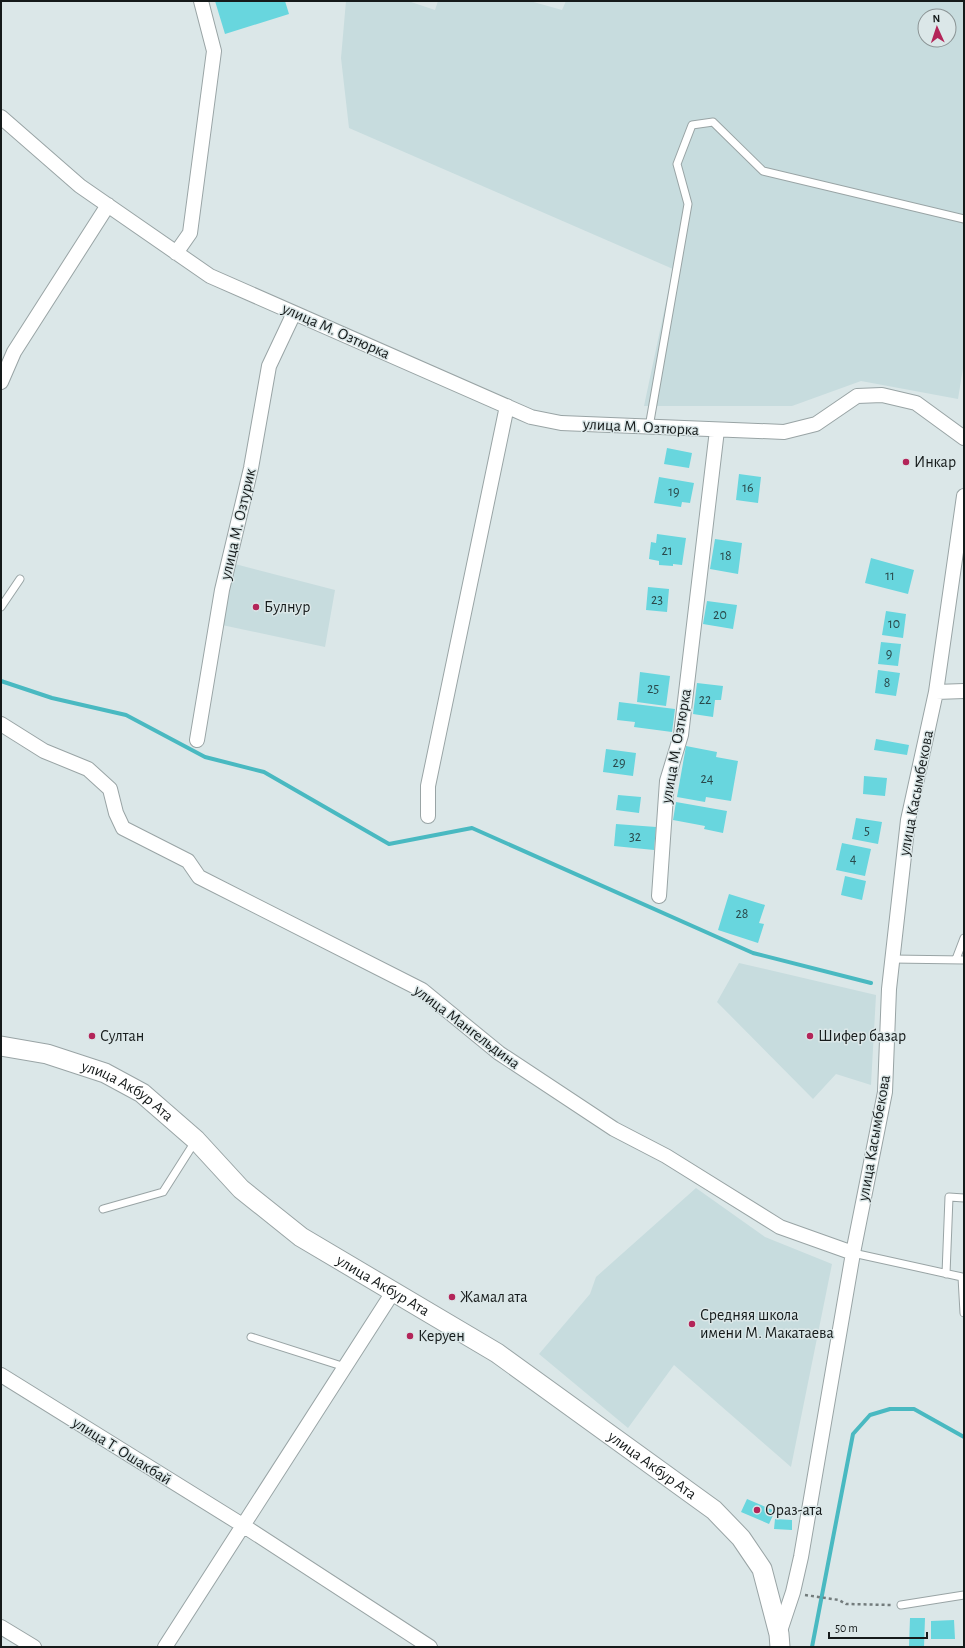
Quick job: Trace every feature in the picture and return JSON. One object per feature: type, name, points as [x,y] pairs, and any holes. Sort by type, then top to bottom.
[{"type":"main road","name":"улица Акбур Ата","points":[[1,1046],[47,1054],[105,1073],[142,1094],[196,1140],[241,1190],[301,1237],[497,1353],[714,1510],[741,1538],[762,1569],[779,1640]]},
{"type":"street","points":[[176,253],[190,233],[214,51],[201,1]]},
{"type":"street","name":"улица М. Озтюрка","points":[[1,117],[80,186],[210,276],[531,416],[560,423],[784,432],[816,424],[857,396],[882,395],[916,403],[964,438]]},
{"type":"street","points":[[1,382],[14,352],[108,205]]},
{"type":"street","name":"улица М. Озтурик","points":[[197,740],[222,590],[251,468],[269,366],[294,313]]},
{"type":"street","points":[[428,816],[428,786],[507,406]]},
{"type":"street","name":"улица М. Озтюрка","points":[[659,896],[666,781],[681,735],[717,430]]},
{"type":"street","name":"улица Касымбекова","points":[[779,1640],[793,1592],[801,1557],[852,1253],[885,1092],[889,989],[908,820],[936,692],[964,496]]},
{"type":"street","points":[[936,692],[964,691]]},
{"type":"street","name":"улица Мангельдина","points":[[1,724],[44,751],[88,769],[110,789],[116,813],[123,828],[188,861],[199,877],[422,990],[505,1058],[614,1129],[666,1156],[780,1226],[852,1253]]},
{"type":"street","points":[[166,1647],[393,1292]]},
{"type":"street","name":"улица Т. Ошакбай","points":[[1,1375],[244,1526],[430,1647]]},
{"type":"street","points":[[1,1627],[34,1647]]},
{"type":"lane","points":[[650,427],[688,204],[677,164],[692,125],[713,122],[763,171],[964,219]]},
{"type":"lane","points":[[1,607],[20,579]]},
{"type":"lane","points":[[892,959],[960,960],[964,938]]},
{"type":"lane","points":[[104,1209],[163,1192],[196,1140]]},
{"type":"lane","points":[[946,1274],[949,1197],[964,1198]]},
{"type":"lane","points":[[852,1253],[962,1277],[964,1313]]},
{"type":"lane","points":[[251,1337],[345,1367]]},
{"type":"lane","points":[[901,1605],[964,1595]]},
{"type":"path","points":[[816,1598],[839,1600],[846,1604],[901,1605]]},
{"type":"shaded area","points":[[346,1],[408,1],[435,10],[438,1],[530,1],[562,10],[566,1],[964,1],[964,362],[958,399],[861,381],[792,406],[644,406],[673,269],[349,128],[341,58]]},
{"type":"shaded area","points":[[235,564],[335,590],[325,647],[222,625]]},
{"type":"shaded area","name":"Шифер базар","points":[[739,963],[876,995],[871,1085],[836,1074],[813,1099],[717,1002]]},
{"type":"shaded area","name":"Средняя школа имени М. Макатаева","points":[[696,1188],[765,1237],[832,1264],[791,1467],[674,1365],[628,1428],[539,1354],[590,1294],[596,1277]]},
{"type":"building","points":[[215,1],[285,1],[289,14],[225,34]]},
{"type":"building","points":[[667,448],[692,453],[689,468],[664,464]]},
{"type":"building","points":[[739,474],[761,477],[758,503],[736,500]]},
{"type":"building","points":[[659,477],[694,483],[690,503],[682,502],[681,507],[654,503]]},
{"type":"building","points":[[657,534],[686,538],[682,565],[659,565],[659,561],[649,559],[651,542],[656,543]]},
{"type":"building","points":[[715,539],[742,543],[738,574],[710,569]]},
{"type":"building","points":[[871,558],[914,570],[908,594],[865,583]]},
{"type":"building","points":[[648,587],[669,589],[667,612],[646,610]]},
{"type":"building","points":[[707,601],[737,605],[733,629],[703,624]]},
{"type":"building","points":[[886,611],[906,614],[903,638],[882,635]]},
{"type":"building","points":[[881,642],[901,644],[898,666],[878,664]]},
{"type":"building","points":[[878,670],[900,673],[896,696],[875,693]]},
{"type":"building","points":[[640,672],[670,676],[666,706],[637,702]]},
{"type":"building","points":[[697,683],[723,686],[721,700],[715,700],[713,717],[693,714]]},
{"type":"building","points":[[619,702],[675,709],[672,732],[634,727],[635,722],[617,720]]},
{"type":"building","points":[[876,739],[909,745],[907,755],[874,750]]},
{"type":"building","points":[[686,746],[717,752],[716,757],[738,761],[731,801],[706,797],[705,802],[677,797]]},
{"type":"building","points":[[606,749],[636,753],[633,776],[603,772]]},
{"type":"building","points":[[864,776],[887,778],[885,796],[863,794]]},
{"type":"building","points":[[618,795],[641,797],[639,813],[616,810]]},
{"type":"building","points":[[676,802],[727,811],[723,833],[704,829],[705,826],[673,820]]},
{"type":"building","points":[[856,818],[882,822],[878,844],[852,839]]},
{"type":"building","points":[[616,824],[656,827],[654,850],[614,846]]},
{"type":"building","points":[[842,843],[871,849],[865,876],[836,870]]},
{"type":"building","points":[[845,876],[866,881],[862,900],[841,895]]},
{"type":"building","points":[[729,894],[765,905],[759,923],[764,924],[758,943],[718,930]]},
{"type":"building","points":[[747,1499],[775,1511],[769,1524],[741,1512]]},
{"type":"building","points":[[775,1519],[792,1520],[792,1530],[774,1529]]},
{"type":"building","points":[[910,1618],[925,1618],[924,1647],[909,1647]]},
{"type":"building","points":[[954,1620],[955,1639],[931,1639],[931,1621]]},
{"type":"waterway","points":[[1,681],[52,698],[126,715],[205,757],[264,772],[389,844],[472,828],[753,953],[871,983]]},
{"type":"waterway","points":[[812,1647],[853,1434],[870,1415],[890,1409],[914,1409],[964,1437]]},
{"type":"place","name":"Инкар","points":[[906,462]]},
{"type":"place","name":"Булнур","points":[[256,607]]},
{"type":"place","name":"Султан","points":[[92,1036]]},
{"type":"place","name":"Шифер базар","points":[[810,1036]]},
{"type":"place","name":"Жамал ата","points":[[452,1297]]},
{"type":"place","name":"Средняя школа имени М. Макатаева","points":[[692,1324]]},
{"type":"place","name":"Керуен","points":[[410,1336]]},
{"type":"place","name":"Ораз-ата","points":[[757,1510]]}]
